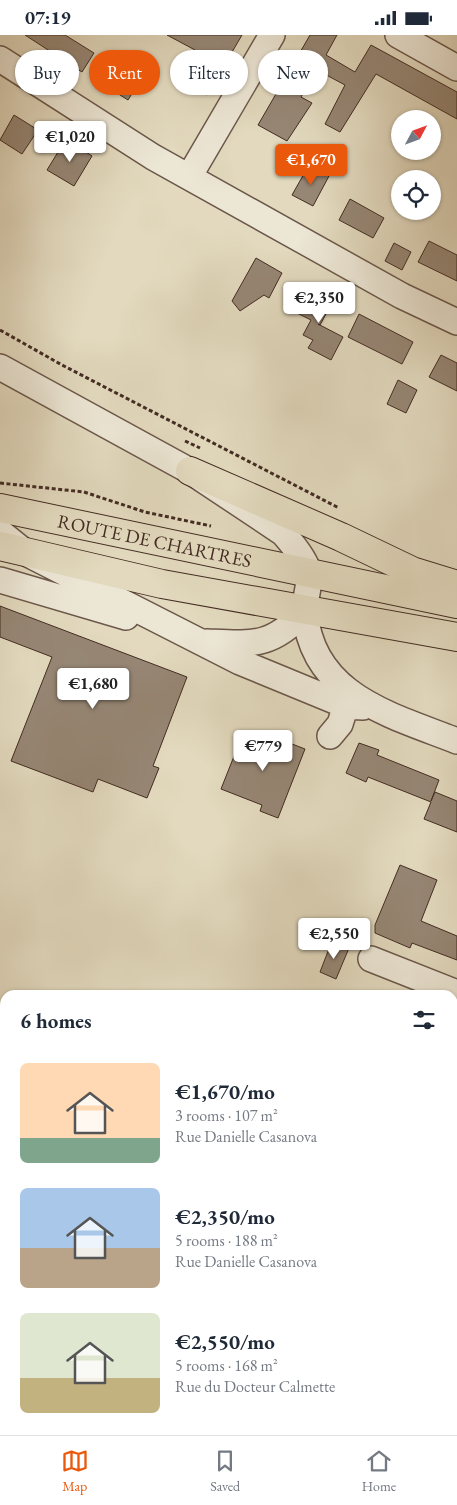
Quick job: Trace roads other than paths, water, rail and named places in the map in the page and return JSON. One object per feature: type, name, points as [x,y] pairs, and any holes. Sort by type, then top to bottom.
[{"type":"main road","points":[[190,471],[341,537],[412,571],[457,585]]},
{"type":"main road","name":"ROUTE DE CHARTRES","points":[[0,508],[457,604]]},
{"type":"main road","name":"ROUTE DE CHARTRES","points":[[0,546],[162,584],[457,637]]},
{"type":"street","points":[[188,177],[272,35]]},
{"type":"street","points":[[398,35],[457,67]]},
{"type":"street","points":[[0,59],[153,157],[402,296],[457,322]]},
{"type":"street","points":[[0,367],[190,471],[283,533],[293,544],[309,573],[305,611],[310,640],[320,663],[348,699]]},
{"type":"street","name":"ROUTE DE CHARTRES","points":[[0,532],[26,553]]},
{"type":"street","points":[[26,553],[240,662],[373,708],[457,741]]},
{"type":"street","points":[[0,581],[140,622],[155,619]]},
{"type":"street","points":[[202,642],[236,643],[269,640],[288,629],[305,611]]},
{"type":"street","points":[[330,736],[340,724],[348,699]]},
{"type":"street","points":[[371,959],[449,990]]}]
